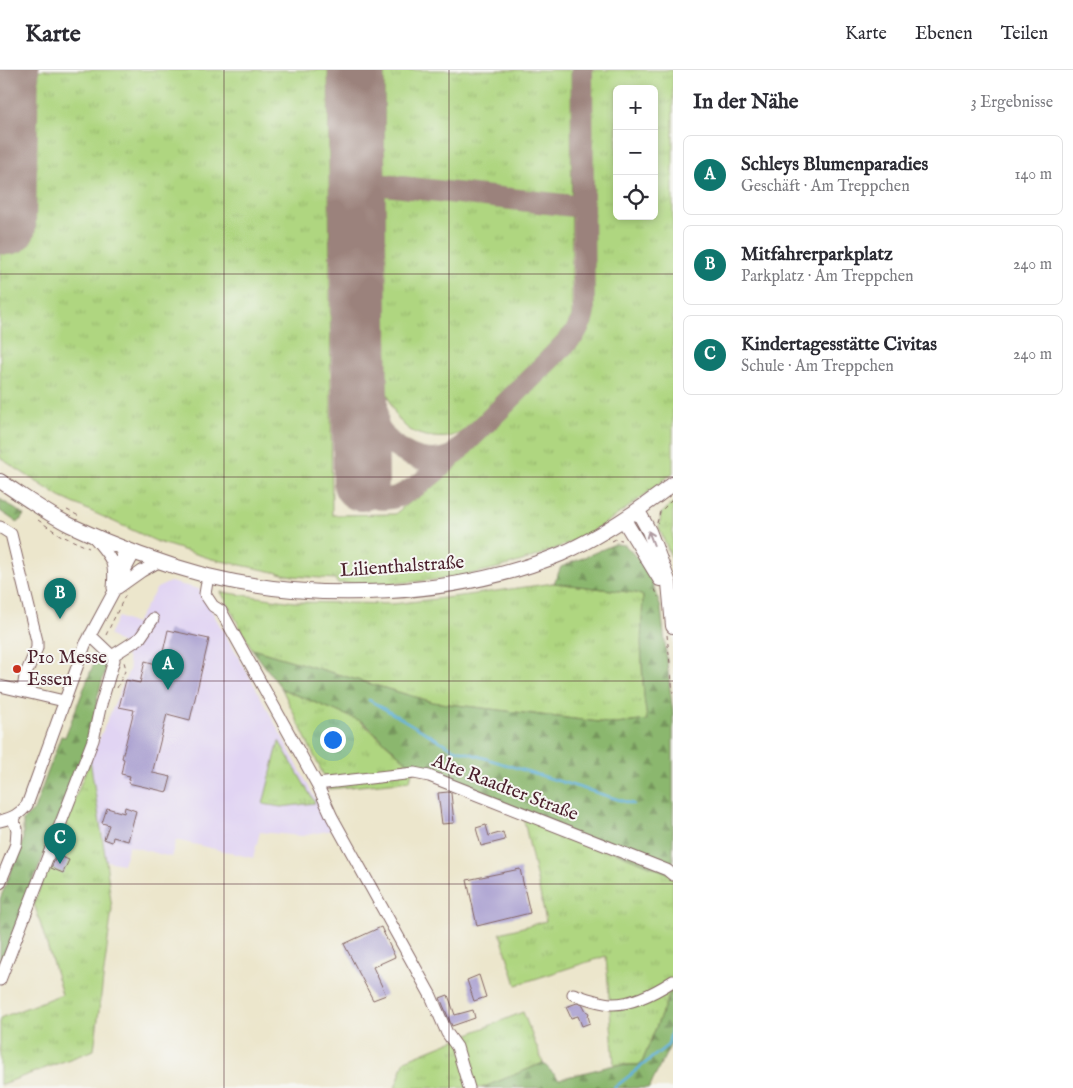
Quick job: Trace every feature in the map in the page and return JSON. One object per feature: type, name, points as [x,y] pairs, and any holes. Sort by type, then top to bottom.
[{"type":"main road","name":"Lilienthalstraße","points":[[0,481],[48,513],[93,536],[160,561],[208,576],[240,582],[315,590],[362,591],[423,588],[473,580],[532,565],[562,553],[624,520],[673,484]]},
{"type":"main road","points":[[638,511],[649,531],[669,583],[666,602]]},
{"type":"main road","points":[[624,520],[660,579],[670,628]]},
{"type":"street","points":[[0,527],[11,534],[37,641],[37,648],[25,676],[23,690]]},
{"type":"street","points":[[93,536],[110,558],[114,571],[112,592]]},
{"type":"street","points":[[114,571],[130,550]]},
{"type":"street","points":[[0,821],[12,818],[27,805],[90,635],[112,592],[130,550]]},
{"type":"street","points":[[112,592],[160,561]]},
{"type":"street","points":[[208,576],[205,594],[213,606],[221,612],[317,784],[332,816],[431,996],[447,1033],[457,1047],[469,1088]]},
{"type":"street","points":[[112,656],[140,638],[153,619]]},
{"type":"street","points":[[0,980],[93,740],[114,660],[90,635]]},
{"type":"street","points":[[0,686],[64,701]]},
{"type":"street","name":"Alte Raadter Straße","points":[[317,784],[414,772],[429,776],[667,870],[673,875]]},
{"type":"street","points":[[0,883],[16,844],[17,829],[12,818]]},
{"type":"street","points":[[573,994],[611,1004],[629,1002],[660,989],[673,981]]},
{"type":"path","points":[[62,507],[82,517]]},
{"type":"path","points":[[654,586],[666,602]]},
{"type":"path","points":[[670,628],[673,693]]},
{"type":"shaded area","points":[[170,582],[199,589],[255,686],[332,830],[302,836],[260,832],[253,858],[176,840],[171,857],[129,846],[123,864],[106,861],[90,760],[130,668],[123,645],[109,635],[118,617],[135,624],[157,588]]},
{"type":"green space","points":[[0,70],[328,70],[332,515],[395,514],[477,446],[582,340],[592,319],[591,70],[673,70],[673,473],[627,508],[579,538],[550,551],[491,570],[430,580],[368,584],[337,583],[335,579],[293,576],[212,559],[158,542],[60,497],[0,458]]},
{"type":"green space","points":[[384,70],[571,70],[572,316],[567,326],[472,425],[458,434],[449,437],[422,435],[406,427],[392,406],[386,387]]},
{"type":"green space","points":[[0,499],[24,515],[18,523],[0,511]]},
{"type":"green space","points":[[673,502],[673,562],[659,528],[661,514]]},
{"type":"green space","points":[[615,544],[625,545],[640,561],[651,579],[661,608],[673,715],[673,875],[416,770],[363,722],[282,689],[252,649],[432,702],[616,724],[647,720],[641,643],[643,596],[636,593],[554,583],[561,567]]},
{"type":"green space","points":[[554,583],[636,593],[643,596],[642,658],[648,720],[616,724],[432,702],[252,649],[221,592],[294,602],[393,604]]},
{"type":"green space","points":[[97,655],[108,661],[98,695],[91,736],[0,965],[0,899],[23,841],[23,820],[34,810],[61,736],[65,737]]},
{"type":"green space","points":[[282,689],[359,720],[413,767],[410,781],[330,789]]},
{"type":"green space","points":[[279,741],[315,803],[281,807],[263,804]]},
{"type":"green space","points":[[90,760],[112,909],[94,1050],[0,1085],[0,1018],[62,994],[34,903]]},
{"type":"green space","points":[[523,816],[673,875],[673,985],[641,1065],[614,1065],[606,956],[516,985],[500,933],[546,921]]},
{"type":"green space","points":[[673,985],[673,1040],[649,1088],[482,1088],[543,1063],[559,1079],[614,1065],[641,1065]]},
{"type":"green space","points":[[523,1012],[543,1063],[482,1088],[395,1088],[405,1060]]},
{"type":"building","points":[[168,630],[209,639],[190,720],[167,714],[153,773],[171,777],[167,792],[128,783],[130,776],[121,774],[124,759],[122,758],[134,710],[119,707],[126,680],[140,683],[145,661],[160,665]]},
{"type":"building","points":[[438,793],[451,793],[454,823],[442,824]]},
{"type":"building","points":[[125,807],[136,811],[128,841],[113,837],[112,842],[104,839],[109,825],[102,823],[107,808],[124,813]]},
{"type":"building","points":[[486,825],[489,836],[503,832],[505,840],[481,846],[476,828]]},
{"type":"building","points":[[57,855],[69,860],[63,873],[51,868]]},
{"type":"building","points":[[520,869],[530,913],[477,926],[467,880]]},
{"type":"building","points":[[381,927],[395,957],[373,967],[386,995],[373,1000],[344,944]]},
{"type":"building","points":[[479,975],[486,997],[474,1001],[467,980]]},
{"type":"building","points":[[448,995],[455,1015],[473,1010],[475,1018],[452,1026],[440,998]]},
{"type":"building","points":[[577,1003],[583,1005],[589,1013],[590,1023],[582,1026],[578,1016],[571,1018],[566,1007]]},
{"type":"waterway","points":[[369,700],[452,748],[633,804]]},
{"type":"waterway","points":[[614,1088],[668,1045],[673,1023]]},
{"type":"taxiway","points":[[361,483],[363,489],[368,494],[373,497],[386,499],[399,496],[415,487],[454,455],[574,335],[582,320],[584,311],[582,70]]},
{"type":"taxiway","points":[[357,182],[583,207]]},
{"type":"taxiway","points":[[359,356],[366,400],[377,426],[386,438],[396,447],[420,459],[436,460],[452,456]]},
{"type":"runway","points":[[8,227],[11,70]]},
{"type":"runway","points":[[356,70],[361,483]]},
{"type":"place","name":"Mitfahrerparkplatz","points":[[60,619]]},
{"type":"place","name":"P10 Messe Essen","points":[[17,669]]},
{"type":"place","name":"Schleys Blumenparadies","points":[[168,690]]},
{"type":"place","name":"Kindertagesstätte Civitas","points":[[60,864]]}]
